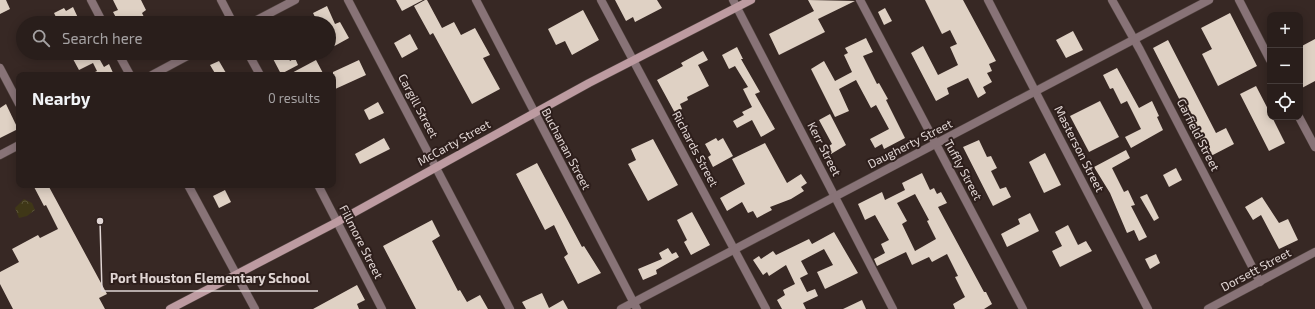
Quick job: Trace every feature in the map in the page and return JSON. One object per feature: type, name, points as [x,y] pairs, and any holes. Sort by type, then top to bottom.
[{"type":"main road","name":"McCarty Street","points":[[170,309],[337,222],[534,113],[634,61],[735,4],[751,0]]},
{"type":"street","points":[[91,0],[99,16]]},
{"type":"street","points":[[220,0],[229,16]]},
{"type":"street","points":[[264,16],[295,0]]},
{"type":"street","name":"Cargill Street","points":[[348,0],[510,309]]},
{"type":"street","name":"Buchanan Street","points":[[476,0],[635,306]]},
{"type":"street","name":"Richards Street","points":[[601,0],[766,309]]},
{"type":"street","name":"Tuffly Street","points":[[860,0],[1023,309]]},
{"type":"street","name":"Masterson Street","points":[[988,0],[1148,309]]},
{"type":"street","name":"Garfield Street","points":[[1112,0],[1134,39],[1260,282]]},
{"type":"street","name":"Daugherty Street","points":[[621,309],[635,306],[834,196],[936,145],[1209,0]]},
{"type":"street","points":[[1239,0],[1267,54]]},
{"type":"street","name":"Kerr Street","points":[[735,4],[893,309]]},
{"type":"street","points":[[122,60],[128,72]]},
{"type":"street","points":[[158,72],[180,60]]},
{"type":"street","points":[[252,60],[258,72]]},
{"type":"street","points":[[0,68],[16,98]]},
{"type":"street","points":[[1301,120],[1315,147]]},
{"type":"street","points":[[0,155],[16,147]]},
{"type":"street","points":[[190,188],[254,309]]},
{"type":"street","name":"Fillmore Street","points":[[320,188],[382,309]]},
{"type":"street","name":"Dorsett Street","points":[[1208,309],[1315,252]]},
{"type":"green space","points":[[24,199],[32,203],[35,210],[27,216],[19,218],[15,208]]},
{"type":"building","points":[[0,0],[6,0],[10,9],[0,14]]},
{"type":"building","points":[[113,0],[141,0],[146,10],[142,13],[144,16],[115,16],[113,12],[118,10]]},
{"type":"building","points":[[396,0],[423,0],[402,11]]},
{"type":"building","points":[[427,0],[442,28],[454,22],[461,35],[475,28],[490,55],[483,58],[500,89],[472,104],[433,33],[430,35],[414,6]]},
{"type":"building","points":[[615,0],[657,0],[662,8],[635,22],[633,17],[626,21]]},
{"type":"building","points":[[808,0],[855,1],[818,19],[825,32],[779,55],[769,34],[814,11]]},
{"type":"building","points":[[925,0],[963,0],[996,61],[989,64],[992,71],[987,73],[992,82],[983,87],[986,93],[978,98],[968,78],[947,88],[949,94],[936,101],[911,53],[923,46],[938,75],[958,65],[950,47],[957,44],[950,30],[942,34]]},
{"type":"building","points":[[327,6],[331,16],[314,16],[313,13]]},
{"type":"building","points":[[73,7],[77,16],[56,16],[54,13],[64,8],[66,11]]},
{"type":"building","points":[[885,8],[892,21],[884,25],[878,12]]},
{"type":"building","points":[[583,10],[599,40],[572,55],[565,41],[556,45],[548,29]]},
{"type":"building","points":[[1230,13],[1257,66],[1218,86],[1202,54],[1212,49],[1201,28]]},
{"type":"building","points":[[340,22],[349,38],[336,45],[336,24]]},
{"type":"building","points":[[1073,31],[1083,50],[1066,58],[1056,40]]},
{"type":"building","points":[[410,34],[418,49],[402,58],[394,43]]},
{"type":"building","points":[[866,38],[873,52],[863,56],[877,84],[879,83],[888,99],[886,100],[905,138],[884,149],[882,144],[875,148],[870,139],[889,129],[876,105],[871,108],[856,80],[839,89],[849,111],[835,117],[811,69],[824,61],[835,81],[852,72],[844,55],[848,53],[845,48]]},
{"type":"building","points":[[1315,39],[1315,81],[1303,87],[1303,48],[1303,45]]},
{"type":"building","points":[[1168,40],[1216,133],[1226,128],[1234,144],[1209,157],[1153,48]]},
{"type":"building","points":[[737,47],[743,59],[741,59],[760,92],[755,94],[775,129],[761,137],[752,120],[737,128],[733,121],[744,115],[742,112],[752,107],[743,89],[748,87],[735,66],[729,69],[722,55]]},
{"type":"building","points":[[703,51],[708,60],[698,65],[709,86],[687,97],[688,100],[680,104],[682,109],[675,113],[657,80],[683,66],[681,63]]},
{"type":"building","points":[[74,60],[100,60],[104,67],[109,64],[113,72],[95,72],[97,71],[93,63],[79,70]]},
{"type":"building","points":[[274,60],[296,60],[298,65],[285,72],[280,72]]},
{"type":"building","points":[[316,60],[322,72],[294,72]]},
{"type":"building","points":[[359,60],[366,75],[336,89],[336,72],[333,72]]},
{"type":"building","points":[[219,61],[225,72],[214,72],[210,65]]},
{"type":"building","points":[[1117,68],[1139,108],[1152,101],[1159,116],[1157,117],[1163,130],[1131,148],[1125,137],[1141,129],[1127,101],[1121,104],[1113,88],[1110,89],[1103,75]]},
{"type":"building","points":[[1256,86],[1267,107],[1267,120],[1274,120],[1285,143],[1269,151],[1240,94]]},
{"type":"building","points":[[1100,101],[1119,137],[1089,152],[1070,116]]},
{"type":"building","points":[[378,102],[384,113],[369,120],[364,110]]},
{"type":"building","points":[[6,104],[16,125],[16,130],[0,138],[0,108]]},
{"type":"building","points":[[830,114],[846,145],[831,154],[827,147],[832,144],[819,120]]},
{"type":"building","points":[[384,138],[390,149],[360,164],[355,154]]},
{"type":"building","points":[[716,138],[718,141],[723,138],[733,156],[713,167],[708,157],[711,155],[705,144]]},
{"type":"building","points":[[653,139],[678,185],[648,201],[628,164],[636,160],[631,149]]},
{"type":"building","points":[[979,140],[987,157],[991,156],[997,168],[991,171],[1000,189],[1006,187],[1011,197],[993,206],[963,147]]},
{"type":"building","points":[[765,143],[787,183],[801,174],[807,183],[801,187],[804,191],[791,199],[770,207],[772,210],[757,218],[753,211],[748,213],[742,202],[727,211],[720,198],[745,184],[732,159]]},
{"type":"building","points":[[1126,150],[1130,158],[1112,168],[1124,192],[1128,190],[1135,205],[1131,206],[1147,237],[1139,241],[1134,230],[1127,233],[1110,193],[1094,167]]},
{"type":"building","points":[[1045,153],[1061,185],[1044,193],[1029,162]]},
{"type":"building","points":[[537,163],[582,247],[584,246],[601,273],[578,284],[564,257],[568,254],[554,225],[545,230],[516,174]]},
{"type":"building","points":[[1176,168],[1182,180],[1169,187],[1163,175]]},
{"type":"building","points":[[922,173],[930,190],[934,188],[937,194],[941,192],[947,203],[938,207],[992,304],[984,309],[955,309],[953,304],[965,297],[955,277],[958,276],[947,254],[932,262],[929,257],[912,265],[906,252],[877,266],[874,259],[885,253],[881,244],[889,240],[875,215],[865,220],[858,204],[882,192],[885,200],[905,190],[902,183]],"holes":[[[915,194],[929,220],[927,221],[936,239],[915,251],[902,224],[907,221],[897,203]]]},
{"type":"building","points":[[35,188],[50,188],[107,294],[99,298],[105,309],[13,309],[0,284],[0,272],[19,262],[12,249],[38,235],[40,238],[58,229],[46,205],[44,206]]},
{"type":"building","points":[[225,190],[231,202],[219,208],[213,196]]},
{"type":"building","points":[[1147,194],[1159,218],[1154,221],[1140,197]]},
{"type":"building","points":[[1262,197],[1279,223],[1288,219],[1298,240],[1279,249],[1261,215],[1253,220],[1245,207]]},
{"type":"building","points":[[692,212],[710,245],[691,255],[684,242],[687,240],[677,220]]},
{"type":"building","points":[[1030,213],[1039,231],[1007,247],[1001,234],[1020,224],[1018,219]]},
{"type":"building","points":[[432,220],[440,236],[432,241],[458,291],[460,290],[467,302],[480,295],[488,309],[416,309],[383,246]]},
{"type":"building","points":[[1068,225],[1078,245],[1086,241],[1092,251],[1060,267],[1052,251],[1062,246],[1055,232]]},
{"type":"building","points":[[834,232],[858,273],[825,289],[817,272],[833,265],[824,249],[801,261],[808,274],[800,278],[807,292],[815,289],[818,296],[803,303],[806,309],[782,309],[777,300],[785,295],[783,290],[795,284],[786,265],[769,276],[767,272],[763,275],[753,260],[759,256],[761,259],[773,251],[776,255],[809,239],[812,244]]},
{"type":"building","points":[[668,248],[672,254],[676,252],[679,257],[656,270],[657,274],[643,280],[638,269],[662,259],[659,253]]},
{"type":"building","points":[[1156,254],[1160,263],[1150,269],[1145,259]]},
{"type":"building","points":[[357,285],[365,300],[357,304],[359,309],[313,309]]},
{"type":"building","points":[[542,293],[549,308],[563,300],[568,309],[526,309],[522,302]]},
{"type":"building","points":[[862,300],[866,309],[843,309]]},
{"type":"place","name":"Port Houston Elementary School","points":[[100,221]]}]
